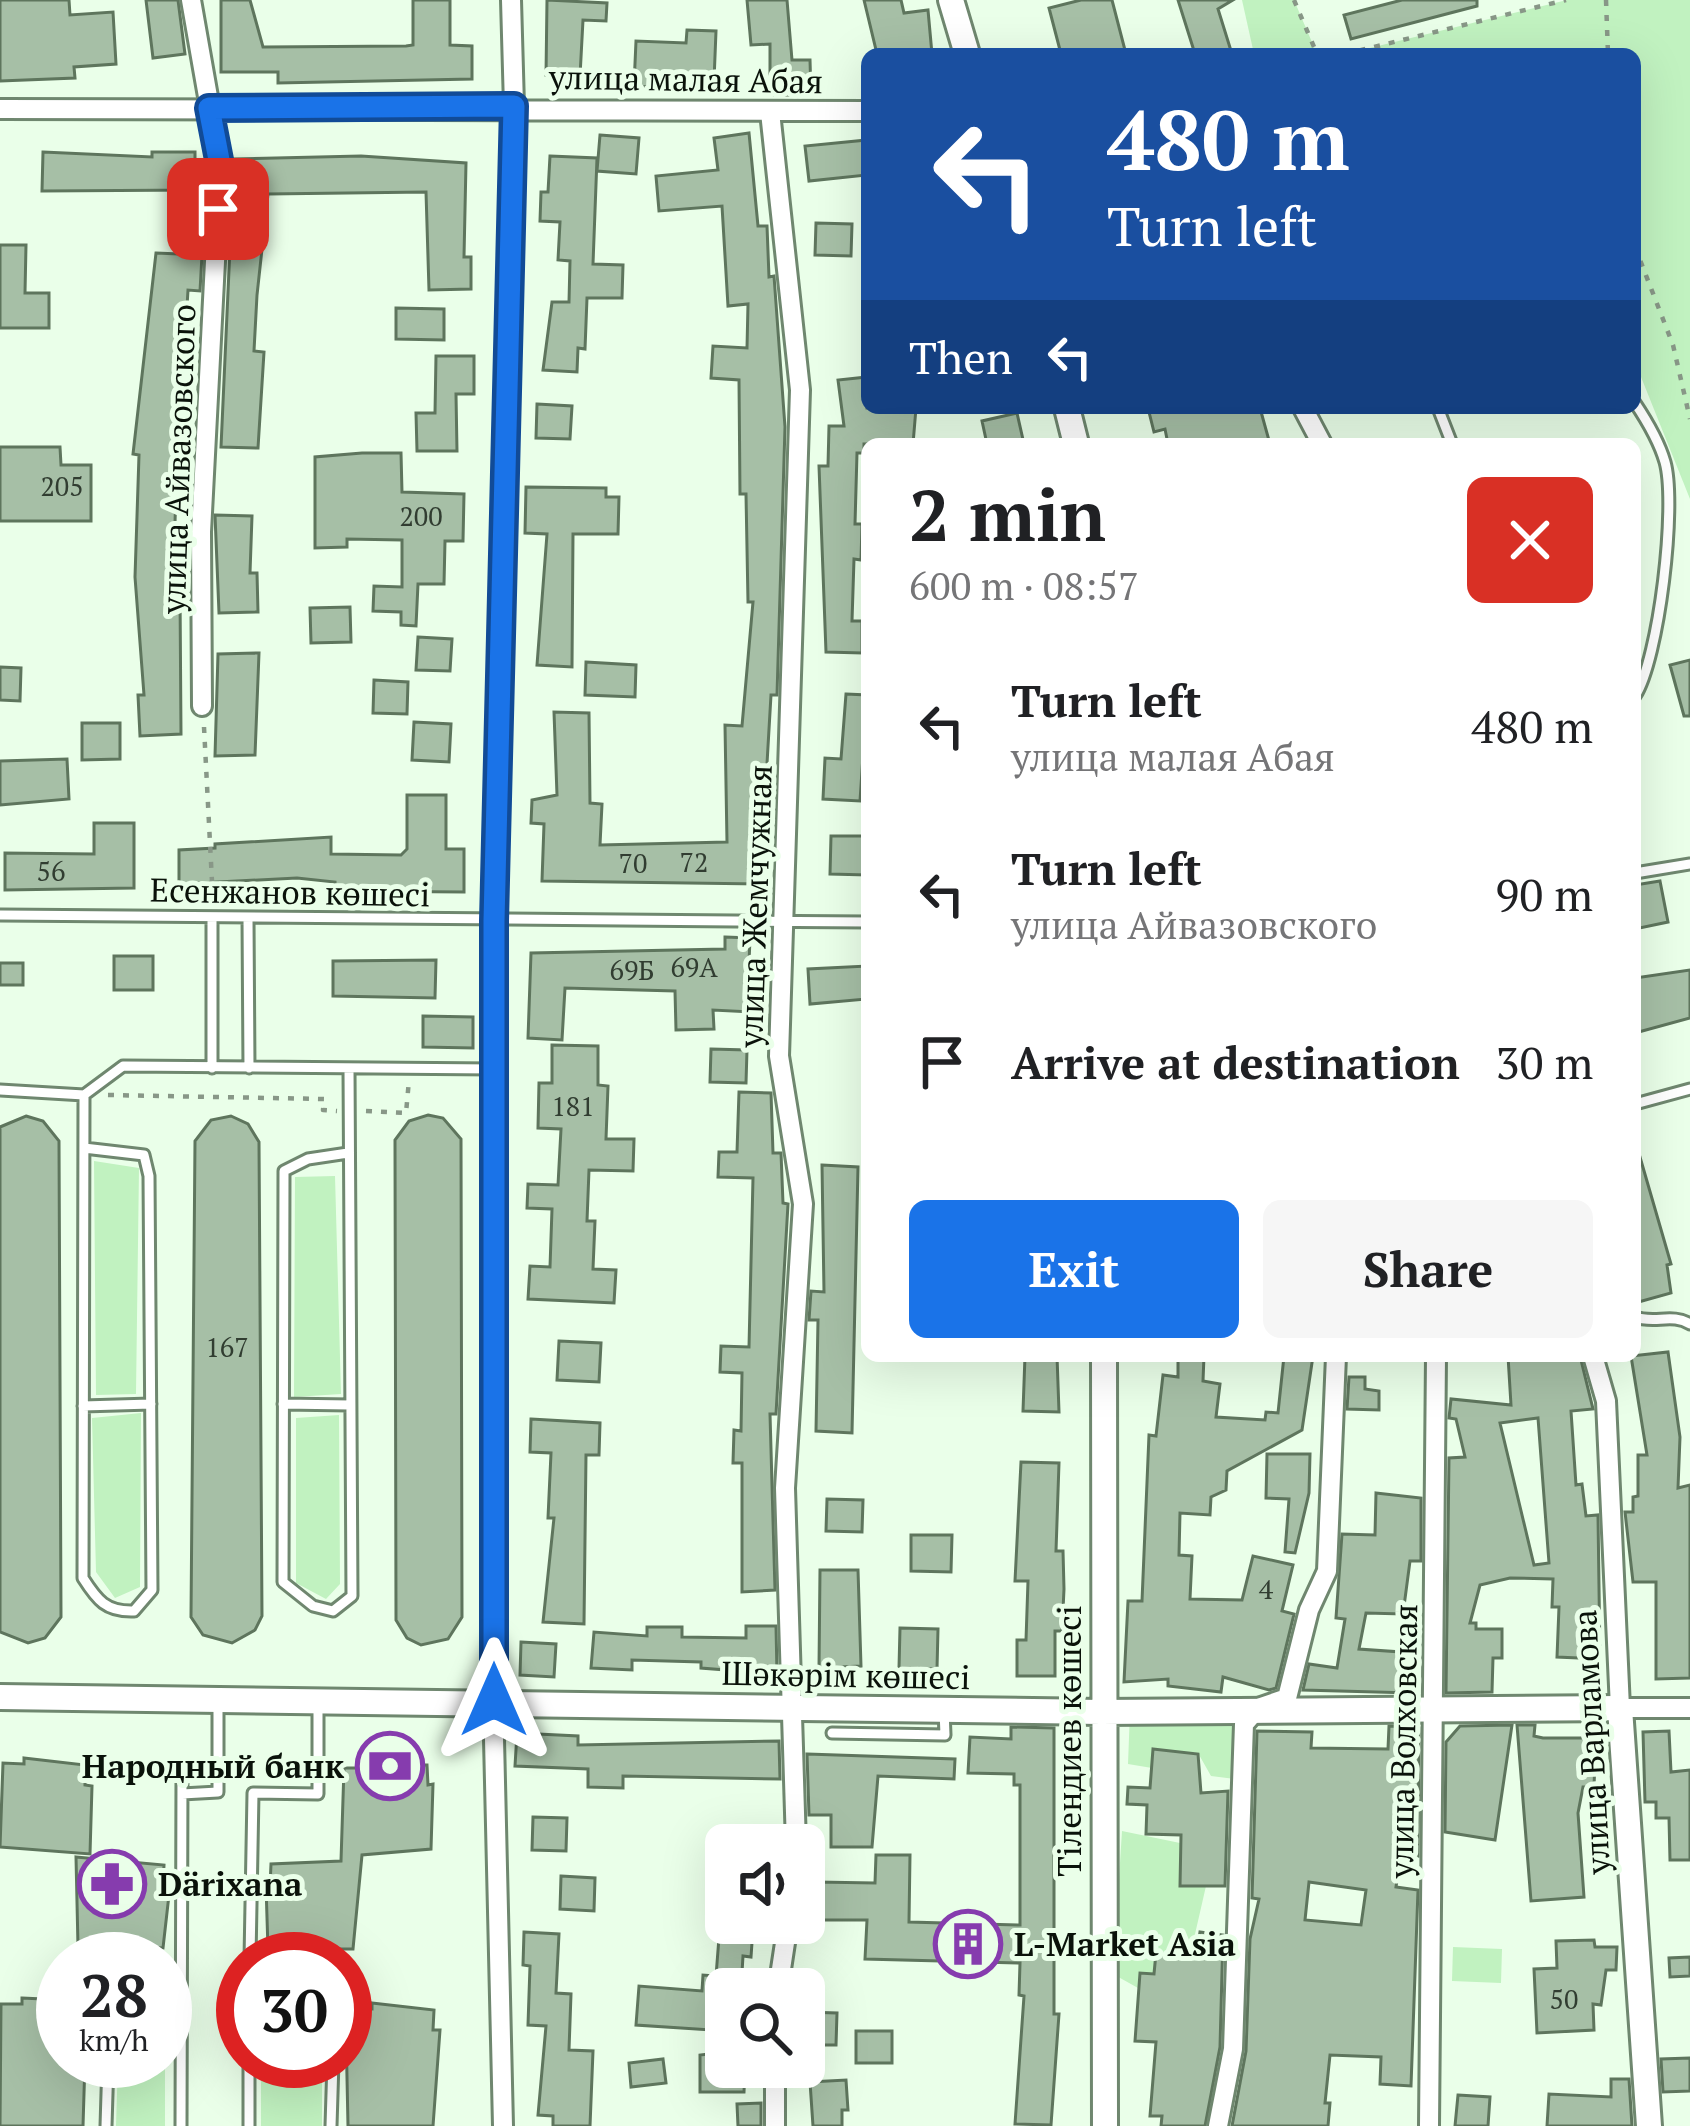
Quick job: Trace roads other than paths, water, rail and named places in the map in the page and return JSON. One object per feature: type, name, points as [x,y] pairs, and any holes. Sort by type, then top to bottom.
[{"type":"street","name":"улица Айвазовского","points":[[190,0],[220,165],[201,532],[202,706]]},
{"type":"street","points":[[503,2126],[494,1700],[494,921],[514,106],[511,0]]},
{"type":"street","points":[[951,0],[965,48]]},
{"type":"street","name":"улица малая Абая","points":[[0,109],[514,106],[861,111]]},
{"type":"street","name":"улица Жемчужная","points":[[770,112],[800,390],[779,1056],[803,1204],[784,1488],[796,1824]]},
{"type":"street","name":"Тілендиев көшесі","points":[[1104,1362],[1105,2126]]},
{"type":"street","points":[[1218,2126],[1233,2049],[1244,1724],[1258,1708],[1287,1698],[1309,1610],[1327,1571],[1336,1362]]},
{"type":"street","name":"улица Волховская","points":[[1429,2126],[1436,1362]]},
{"type":"street","name":"улица Варламова","points":[[1595,1362],[1606,1401],[1620,1708],[1649,2126]]},
{"type":"street","name":"Шәкәрім көшесі","points":[[0,1697],[494,1700],[1101,1712],[1690,1708]]},
{"type":"street","points":[[775,2088],[775,2126]]},
{"type":"lane","points":[[1641,414],[1658,444],[1668,477],[1655,636],[1641,677]]},
{"type":"lane","points":[[1641,872],[1690,864]]},
{"type":"lane","name":"Есенжанов көшесі","points":[[0,915],[861,922]]},
{"type":"lane","points":[[212,919],[212,1068]]},
{"type":"lane","points":[[248,920],[249,1068]]},
{"type":"lane","points":[[0,1090],[84,1095],[123,1066],[494,1069]]},
{"type":"lane","points":[[348,1153],[308,1159],[284,1171],[283,1582],[313,1606],[333,1611],[352,1596],[349,1069]]},
{"type":"lane","points":[[1641,1102],[1690,1089]]},
{"type":"lane","points":[[84,1095],[83,1578],[99,1603],[117,1612],[134,1611],[152,1590],[149,1176],[144,1155],[84,1148]]},
{"type":"lane","points":[[1641,1319],[1680,1318],[1690,1324]]},
{"type":"lane","points":[[83,1406],[151,1404]]},
{"type":"lane","points":[[284,1404],[350,1405]]},
{"type":"lane","points":[[250,1932],[253,1793],[318,1794],[318,1698]]},
{"type":"lane","points":[[182,1794],[218,1792],[218,1700]]},
{"type":"lane","points":[[832,1733],[944,1736],[944,1710]]},
{"type":"lane","points":[[182,1774],[182,1932]]},
{"type":"lane","points":[[106,2126],[107,2088]]},
{"type":"lane","points":[[182,2088],[182,2126]]},
{"type":"lane","points":[[249,2088],[249,2126]]},
{"type":"lane","points":[[332,2126],[333,2088]]},
{"type":"place","name":"Народный банк","points":[[390,1766]]},
{"type":"place","name":"Därixana","points":[[112,1884]]},
{"type":"place","name":"L-Market Asia","points":[[968,1944]]}]
